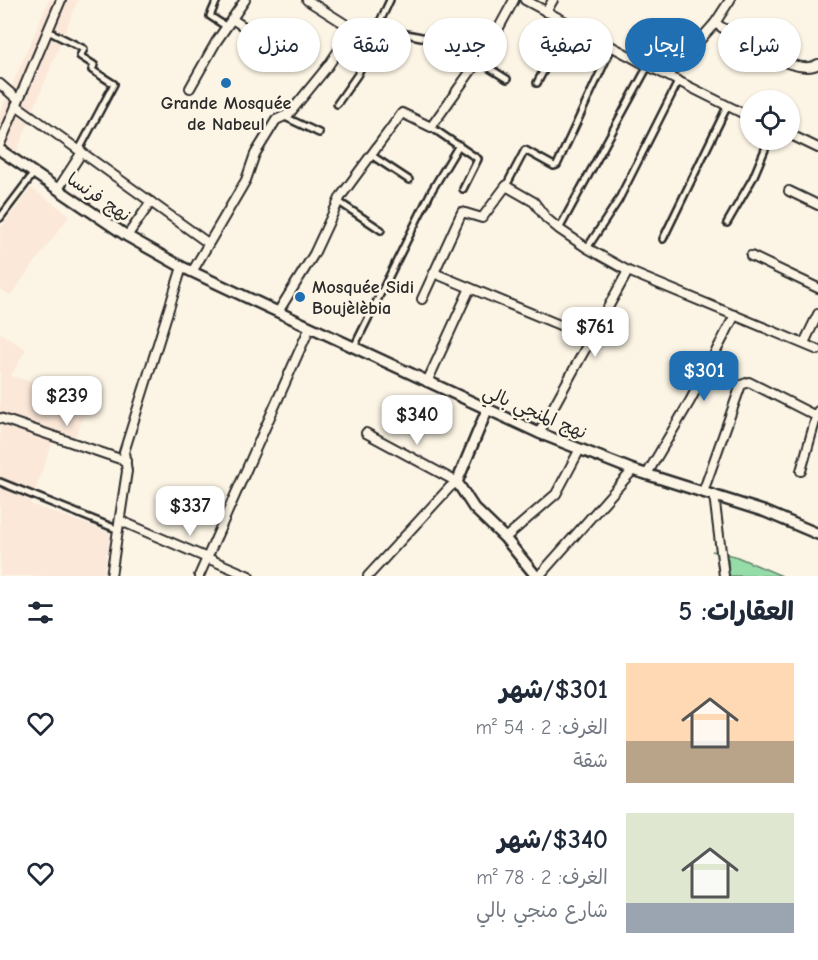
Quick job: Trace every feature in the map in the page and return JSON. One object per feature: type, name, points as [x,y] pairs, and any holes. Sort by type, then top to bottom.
[{"type":"street","points":[[0,144],[61,0]]},
{"type":"street","points":[[217,0],[210,16],[237,27]]},
{"type":"street","points":[[190,88],[216,42],[245,0]]},
{"type":"street","points":[[307,0],[334,18]]},
{"type":"street","points":[[317,8],[322,0]]},
{"type":"street","points":[[382,18],[390,0]]},
{"type":"street","points":[[504,18],[514,0]]},
{"type":"street","points":[[525,0],[558,18]]},
{"type":"street","points":[[546,12],[553,0]]},
{"type":"street","points":[[669,75],[715,23],[730,0]]},
{"type":"street","points":[[715,23],[767,55],[810,68],[818,64]]},
{"type":"street","points":[[48,31],[84,49],[80,56],[94,65],[92,70],[114,84],[58,189]]},
{"type":"street","points":[[192,272],[246,180],[255,154],[276,120],[285,117],[332,60]]},
{"type":"street","points":[[337,104],[359,72]]},
{"type":"street","points":[[431,127],[470,72]]},
{"type":"street","points":[[496,72],[507,79]]},
{"type":"street","points":[[537,83],[543,72]]},
{"type":"street","points":[[422,298],[462,212],[482,219],[506,186],[525,150],[554,166],[557,165],[600,72]]},
{"type":"street","points":[[559,229],[645,72]]},
{"type":"street","points":[[662,72],[740,113]]},
{"type":"street","points":[[587,248],[618,201],[679,80]]},
{"type":"street","points":[[0,84],[17,101],[80,151],[208,243]]},
{"type":"street","points":[[0,92],[17,101]]},
{"type":"street","points":[[663,239],[727,107]]},
{"type":"street","points":[[278,312],[314,254],[339,202],[402,113],[431,127],[478,159],[462,189]]},
{"type":"street","points":[[285,117],[319,133]]},
{"type":"street","points":[[800,139],[818,148]]},
{"type":"street","points":[[354,347],[432,190],[459,145]]},
{"type":"street","name":"نهج فرنسا","points":[[0,150],[126,236],[182,267]]},
{"type":"street","points":[[727,223],[753,178],[765,150]]},
{"type":"street","points":[[371,155],[409,180]]},
{"type":"street","points":[[0,218],[34,173]]},
{"type":"street","points":[[506,186],[534,202],[546,218],[559,229],[628,271],[818,350]]},
{"type":"street","points":[[789,191],[818,205]]},
{"type":"street","points":[[126,236],[151,202]]},
{"type":"street","points":[[339,202],[381,230]]},
{"type":"street","points":[[751,256],[818,288]]},
{"type":"street","points":[[111,576],[127,471],[124,452],[182,267]]},
{"type":"street","name":"نهج المنجي بالي","points":[[182,267],[539,433],[633,470],[766,512],[818,534]]},
{"type":"street","points":[[539,433],[628,271]]},
{"type":"street","points":[[434,273],[591,338]]},
{"type":"street","points":[[427,382],[470,288]]},
{"type":"street","points":[[804,343],[818,314]]},
{"type":"street","points":[[647,474],[690,401],[735,315]]},
{"type":"street","points":[[198,576],[310,327]]},
{"type":"street","points":[[704,492],[741,385],[744,383],[749,382],[817,414],[801,471]]},
{"type":"street","points":[[368,576],[457,482],[487,410]]},
{"type":"street","points":[[0,418],[126,461]]},
{"type":"street","points":[[366,433],[457,482],[474,508],[505,538],[537,576],[633,470]]},
{"type":"street","points":[[505,538],[556,494],[580,449]]},
{"type":"street","points":[[0,482],[205,557],[249,576]]},
{"type":"street","points":[[714,495],[724,576]]},
{"type":"shaded area","points":[[49,0],[78,0],[17,151],[0,143],[0,113]]},
{"type":"shaded area","points":[[31,188],[70,215],[11,295],[0,289],[0,229]]},
{"type":"shaded area","points":[[0,333],[26,349],[11,376],[92,398],[70,448],[53,441],[30,504],[111,533],[103,576],[0,576]]},
{"type":"green space","points":[[712,551],[735,556],[782,576],[728,576],[728,559]]},
{"type":"place","name":"Grande Mosquée de Nabeul","points":[[226,83]]},
{"type":"place","name":"Mosquée Sidi Boujèlèbia","points":[[300,297]]}]
